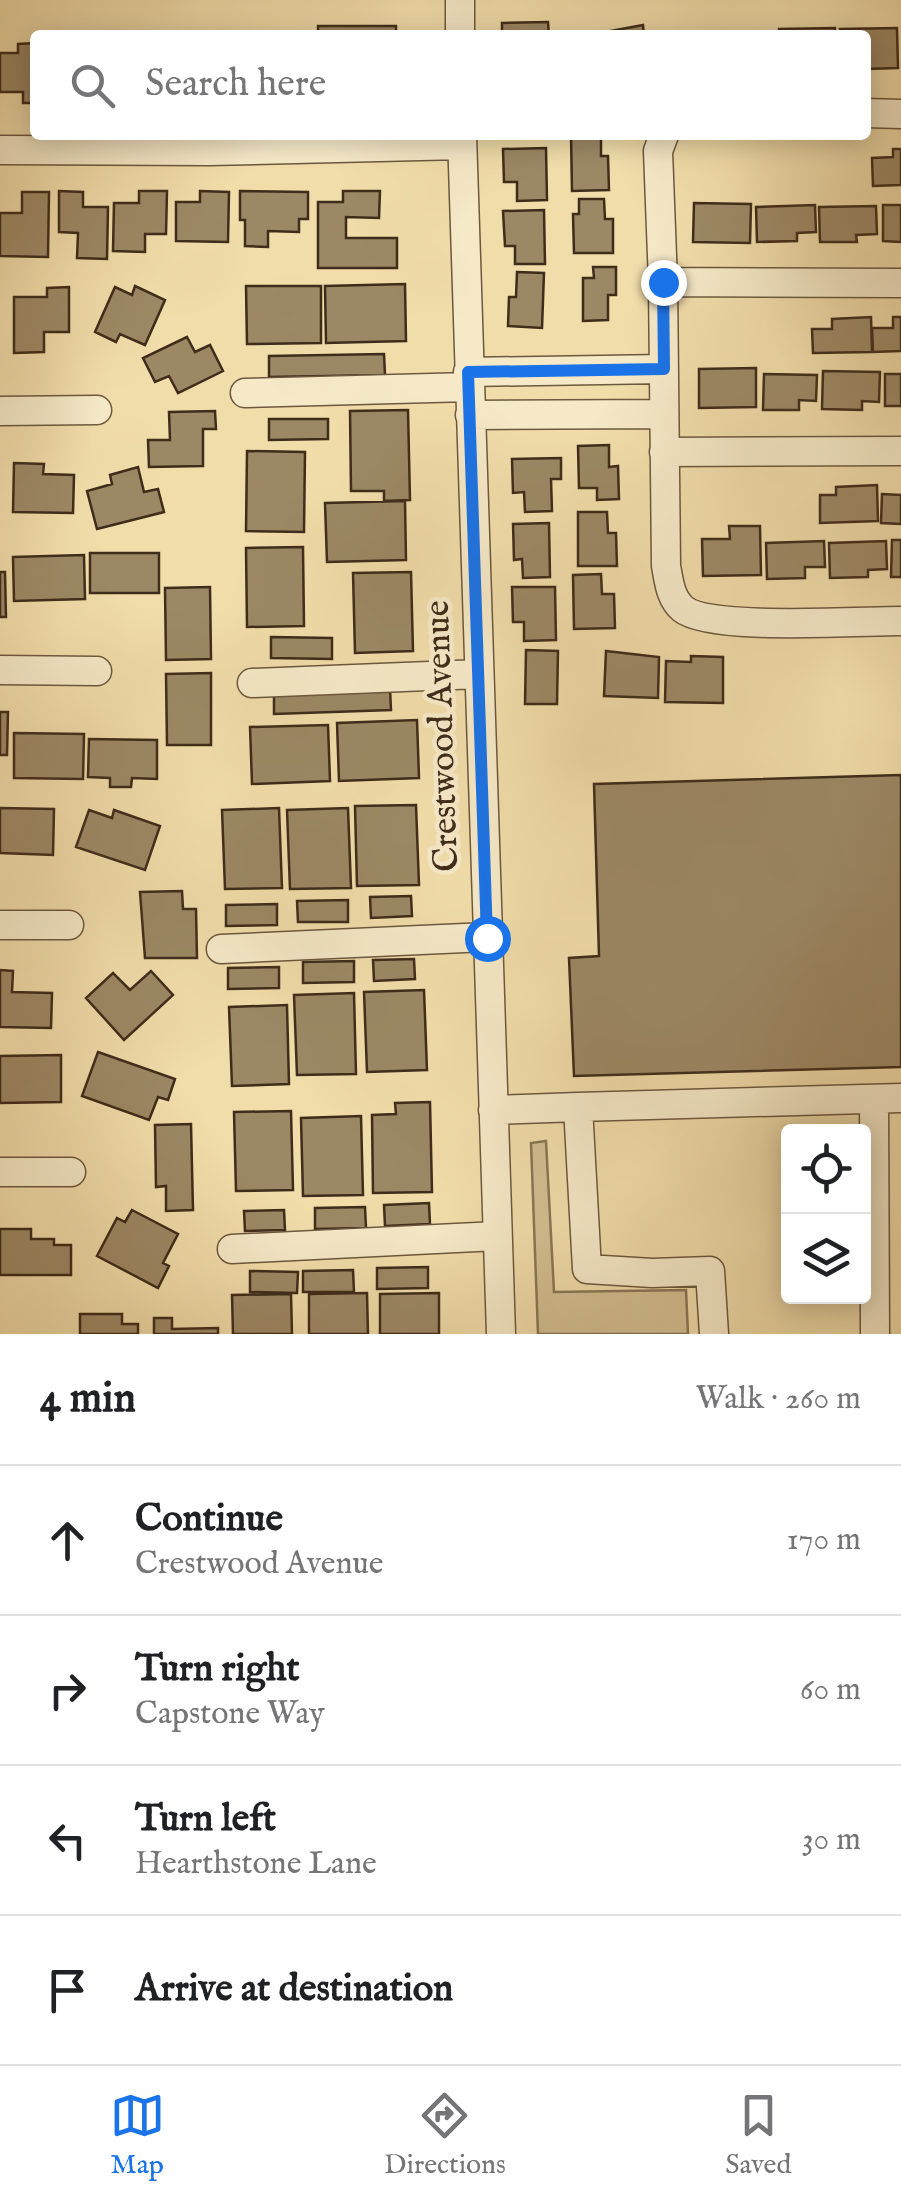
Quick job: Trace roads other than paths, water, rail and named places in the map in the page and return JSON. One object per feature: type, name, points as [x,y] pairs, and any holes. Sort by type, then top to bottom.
[{"type":"street","points":[[460,0],[460,30]]},
{"type":"street","points":[[871,114],[901,114]]},
{"type":"street","points":[[0,150],[209,151],[462,140]]},
{"type":"street","name":"Crestwood Avenue","points":[[462,140],[502,1334]]},
{"type":"street","points":[[662,140],[658,151],[671,594],[683,609],[717,621],[901,621]]},
{"type":"street","points":[[663,282],[901,283]]},
{"type":"street","points":[[245,393],[469,391],[664,369]]},
{"type":"street","points":[[469,391],[664,414]]},
{"type":"street","points":[[0,410],[97,410]]},
{"type":"street","points":[[664,452],[901,451]]},
{"type":"street","points":[[0,670],[97,671]]},
{"type":"street","points":[[252,683],[478,674]]},
{"type":"street","points":[[0,925],[69,924]]},
{"type":"street","points":[[221,949],[487,938]]},
{"type":"street","points":[[493,1110],[888,1098],[875,1334]]},
{"type":"street","points":[[578,1107],[587,1269],[710,1271],[714,1334]]},
{"type":"street","points":[[0,1172],[70,1172]]},
{"type":"street","points":[[232,1249],[498,1236]]}]
